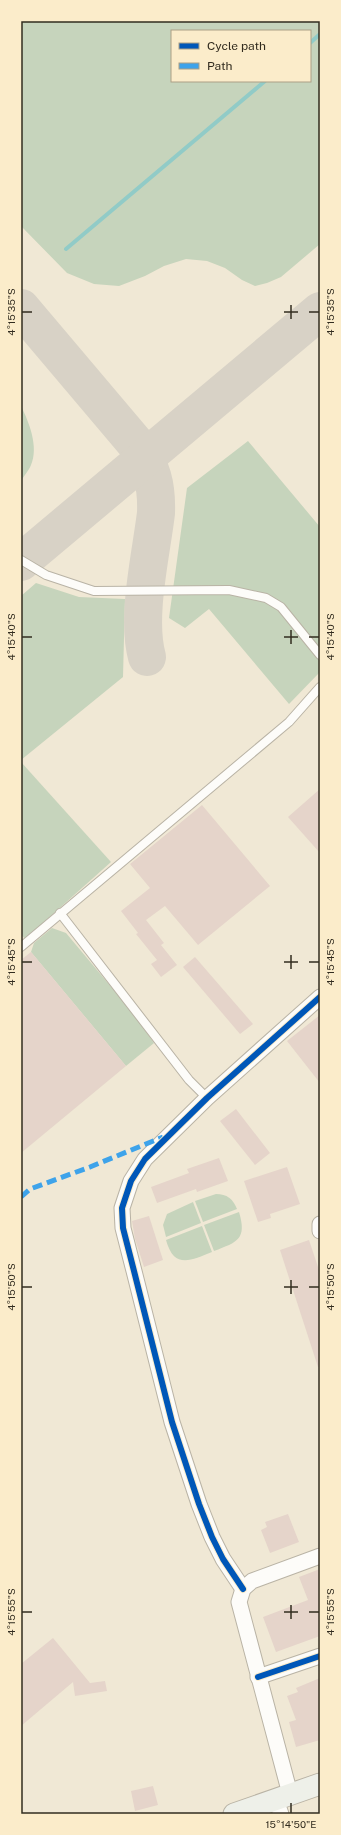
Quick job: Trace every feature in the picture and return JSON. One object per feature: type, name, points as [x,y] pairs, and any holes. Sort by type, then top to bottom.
[{"type":"main road","points":[[234,1814],[283,1803],[320,1784]]},
{"type":"street","points":[[243,1589],[223,1559],[199,1504],[172,1422],[124,1228],[122,1208],[131,1181],[145,1159],[207,1098],[320,997]]},
{"type":"street","points":[[320,1224],[320,1231]]},
{"type":"street","points":[[283,1803],[258,1677],[239,1602],[243,1589],[252,1581],[320,1556]]},
{"type":"street","points":[[258,1677],[320,1656]]},
{"type":"lane","points":[[21,560],[46,575],[94,590],[229,590],[266,598],[281,607],[320,655]]},
{"type":"lane","points":[[21,947],[289,722],[320,687]]},
{"type":"lane","points":[[60,913],[189,1080],[207,1098]]},
{"type":"green space","points":[[21,21],[320,21],[320,244],[281,277],[255,286],[242,280],[225,268],[207,261],[186,259],[164,266],[145,276],[119,286],[94,284],[67,273],[21,226]]},
{"type":"green space","points":[[21,406],[30,427],[34,450],[31,465],[21,481]]},
{"type":"green space","points":[[248,441],[320,527],[320,672],[289,704],[209,609],[185,628],[169,618],[187,488]]},
{"type":"green space","points":[[36,583],[79,597],[125,599],[123,677],[21,760],[21,596]]},
{"type":"green space","points":[[21,762],[111,862],[25,939],[21,934]]},
{"type":"green space","points":[[52,928],[66,933],[133,1013],[154,1043],[126,1066],[31,952],[34,943]]},
{"type":"green space","points":[[216,1194],[229,1198],[234,1202],[237,1209],[203,1222],[195,1201]]},
{"type":"green space","points":[[193,1202],[201,1223],[166,1237],[163,1225],[167,1214]]},
{"type":"green space","points":[[239,1212],[242,1228],[241,1234],[235,1242],[214,1251],[204,1225]]},
{"type":"green space","points":[[202,1226],[212,1252],[190,1260],[178,1259],[173,1255],[166,1240]]},
{"type":"building","points":[[320,789],[320,853],[288,817]]},
{"type":"building","points":[[202,805],[270,886],[198,945],[165,906],[146,920],[164,943],[161,945],[177,965],[161,977],[151,964],[157,960],[136,934],[138,933],[121,911],[150,888],[130,864]]},
{"type":"building","points":[[31,952],[126,1066],[21,1153],[21,960]]},
{"type":"building","points":[[195,957],[253,1024],[240,1034],[183,967]]},
{"type":"building","points":[[320,1015],[320,1083],[287,1041]]},
{"type":"building","points":[[236,1109],[270,1153],[255,1165],[220,1121]]},
{"type":"building","points":[[219,1158],[228,1181],[197,1192],[196,1189],[157,1203],[151,1187],[189,1173],[187,1169]]},
{"type":"building","points":[[287,1167],[300,1204],[270,1214],[271,1218],[258,1222],[244,1181]]},
{"type":"building","points":[[149,1216],[163,1260],[144,1267],[135,1239],[132,1221]]},
{"type":"building","points":[[309,1240],[320,1273],[320,1367],[318,1367],[280,1250]]},
{"type":"building","points":[[288,1514],[299,1542],[270,1553],[261,1530],[267,1527],[265,1522]]},
{"type":"building","points":[[320,1569],[320,1636],[276,1652],[263,1617],[308,1600],[299,1577]]},
{"type":"building","points":[[53,1638],[90,1683],[105,1681],[107,1691],[75,1696],[73,1682],[21,1726],[21,1664]]},
{"type":"building","points":[[320,1678],[320,1740],[296,1747],[289,1722],[296,1720],[287,1696],[298,1692],[296,1688]]},
{"type":"building","points":[[153,1786],[158,1805],[135,1811],[131,1791]]},
{"type":"waterway","points":[[311,42],[320,34]]},
{"type":"waterway","points":[[66,249],[264,82]]},
{"type":"taxiway","points":[[21,308],[136,444],[150,469],[156,494],[156,513],[144,605],[143,624],[147,657]]},
{"type":"taxiway","points":[[21,562],[320,311]]},
{"type":"marked path","points":[[21,1197],[30,1189],[90,1167],[163,1137]]},
{"type":"cycle path","points":[[243,1589],[223,1559],[212,1537],[199,1504],[172,1422],[123,1228],[122,1208],[131,1181],[145,1159],[207,1098],[320,997]]},
{"type":"cycle path","points":[[258,1677],[320,1656]]}]
